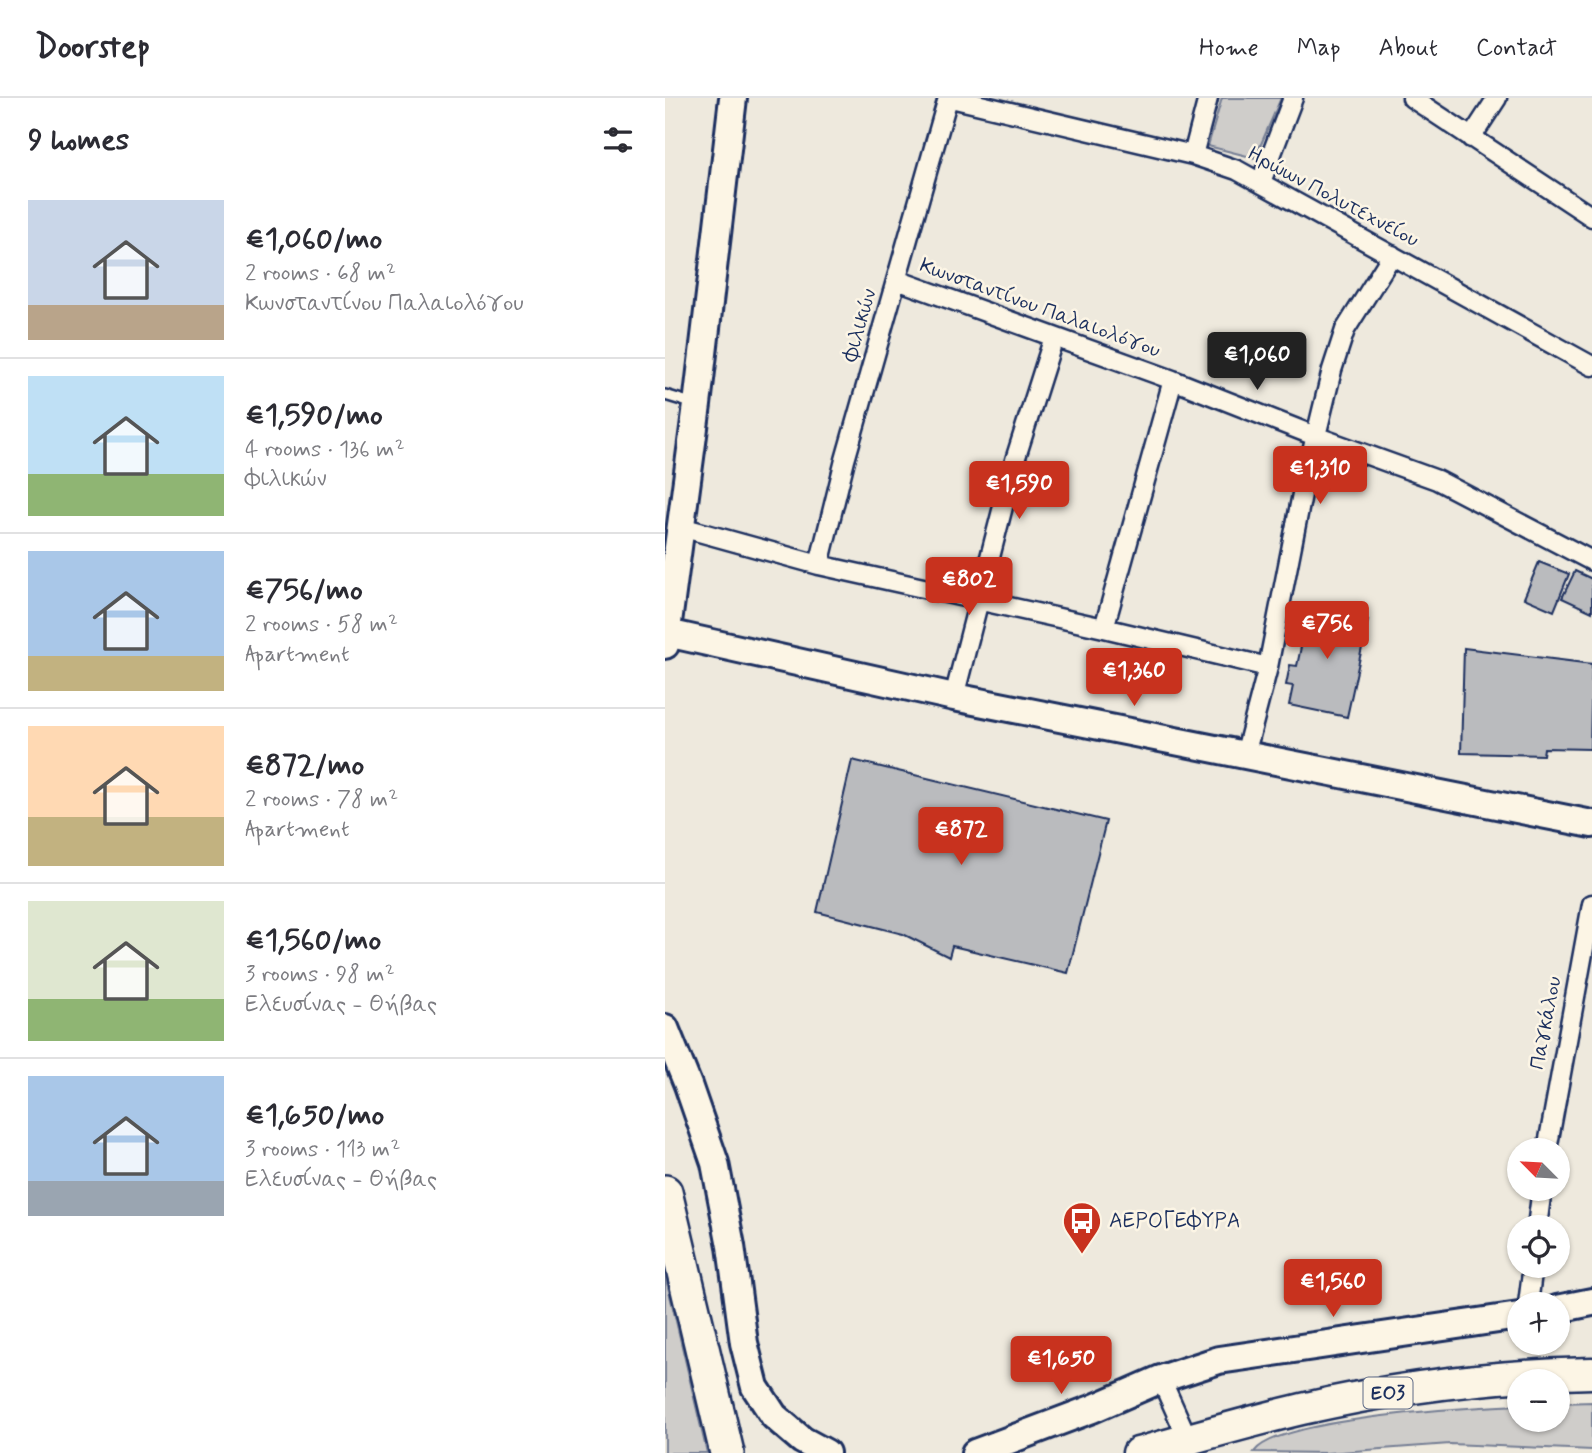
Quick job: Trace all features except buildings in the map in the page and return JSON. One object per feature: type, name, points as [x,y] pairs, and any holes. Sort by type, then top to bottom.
[{"type":"highway","points":[[665,1192],[727,1453]]},
{"type":"main road","name":"ΕΟ3","points":[[1138,1453],[1191,1446],[1304,1409],[1411,1390],[1464,1381],[1592,1373]]},
{"type":"street","points":[[733,98],[666,639],[1592,824]]},
{"type":"street","name":"Ηρώων Πολυτεχνείου","points":[[949,98],[1193,155],[1237,170],[1592,366]]},
{"type":"street","name":"Φιλικών","points":[[820,565],[845,460],[949,98]]},
{"type":"street","points":[[1193,155],[1208,98]]},
{"type":"street","points":[[1261,182],[1293,98]]},
{"type":"street","points":[[1412,98],[1592,217]]},
{"type":"street","points":[[1471,138],[1497,98]]},
{"type":"street","points":[[1245,755],[1268,667],[1315,436],[1345,330],[1392,255]]},
{"type":"street","name":"Κωνσταντίνου Παλαιολόγου","points":[[897,280],[1437,480],[1592,561]]},
{"type":"street","points":[[954,697],[1015,460],[1055,337]]},
{"type":"street","points":[[1104,628],[1173,380]]},
{"type":"street","points":[[681,527],[820,565],[1268,667]]},
{"type":"street","name":"Παγκάλου","points":[[1548,1138],[1592,904]]},
{"type":"street","points":[[665,1028],[715,1163],[731,1246],[744,1343],[755,1387],[774,1416],[802,1440],[826,1453]]},
{"type":"street","points":[[1570,1306],[1592,1302]]},
{"type":"street","points":[[975,1453],[1092,1409],[1161,1379],[1219,1360],[1507,1318]]},
{"type":"street","points":[[1161,1379],[1191,1446]]},
{"type":"lane","points":[[665,395],[697,405]]},
{"type":"shaded area","points":[[1222,98],[1281,98],[1255,158],[1208,146]]},
{"type":"shaded area","points":[[665,1274],[707,1453],[665,1453]]},
{"type":"shaded area","points":[[1592,1402],[1592,1450],[1450,1444],[1327,1453],[1254,1452],[1270,1440],[1336,1423],[1462,1408],[1507,1406],[1507,1432],[1570,1432],[1570,1403]]},
{"type":"place","name":"ΑΕΡΟΓΕΦΥΡΑ","points":[[1082,1255]]}]
